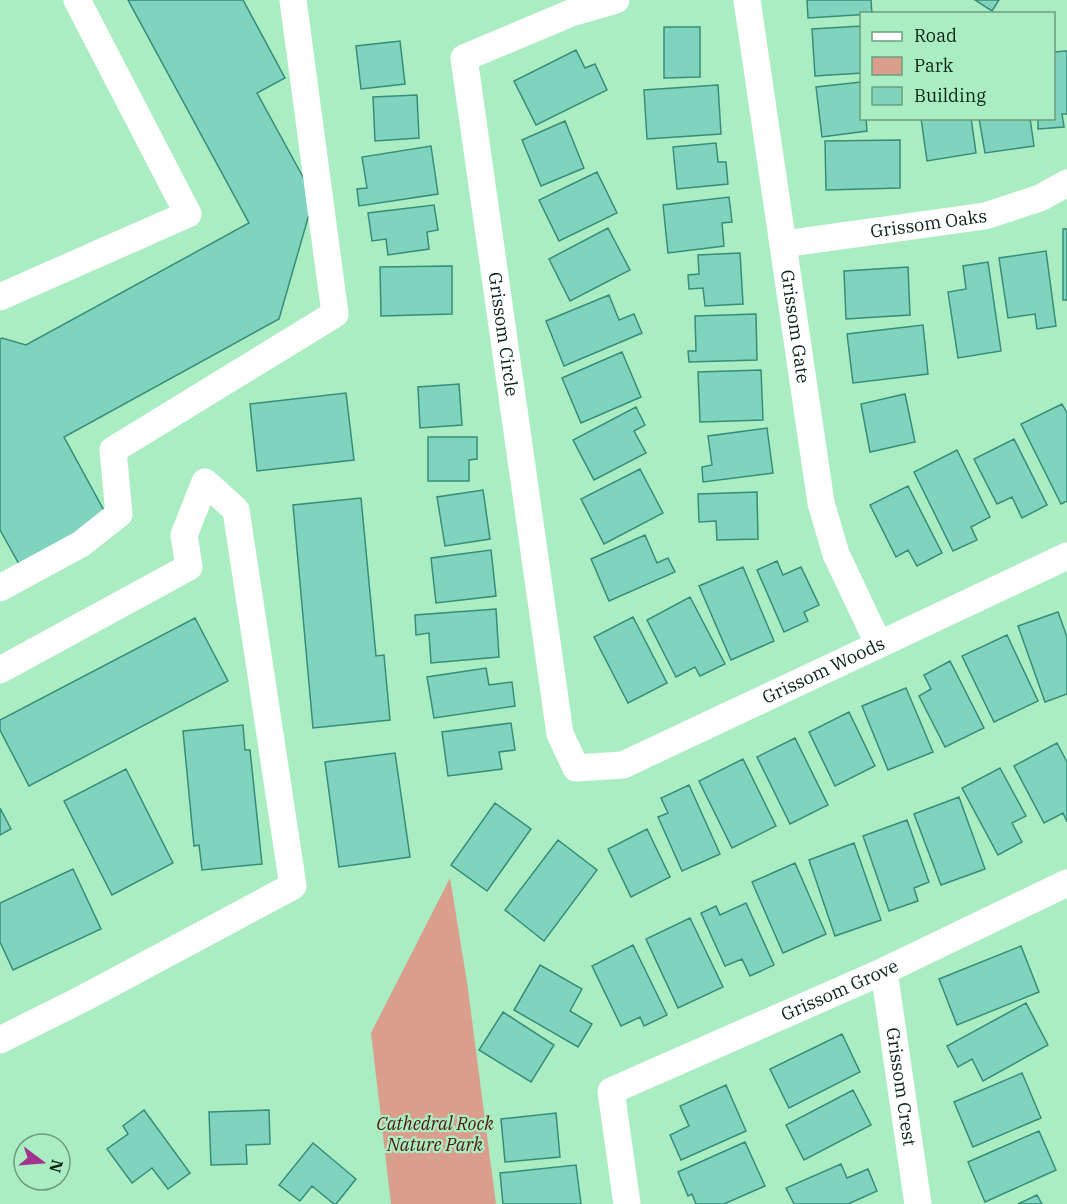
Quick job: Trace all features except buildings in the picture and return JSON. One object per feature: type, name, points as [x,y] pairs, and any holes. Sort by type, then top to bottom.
[{"type":"street","points":[[0,297],[188,214],[77,0]]},
{"type":"street","points":[[0,588],[81,544],[119,514],[113,450],[335,314],[293,0]]},
{"type":"street","name":"Grissom Circle","points":[[576,768],[560,734],[464,58],[571,13],[616,0]]},
{"type":"street","name":"Grissom Gate","points":[[747,0],[821,504],[836,554],[878,643]]},
{"type":"street","name":"Grissom Oaks","points":[[783,244],[985,216],[1040,198],[1067,183]]},
{"type":"street","points":[[0,670],[189,567],[184,535],[205,482],[236,510],[293,886],[84,998],[0,1040]]},
{"type":"street","name":"Grissom Woods","points":[[576,768],[623,765],[1067,556]]},
{"type":"street","name":"Grissom Grove","points":[[627,1204],[611,1091],[884,971],[1067,883]]},
{"type":"street","name":"Grissom Crest","points":[[884,971],[918,1204]]},
{"type":"green space","name":"Cathedral Rock Nature Park","points":[[450,878],[467,982],[496,1204],[391,1204],[371,1033]]}]
